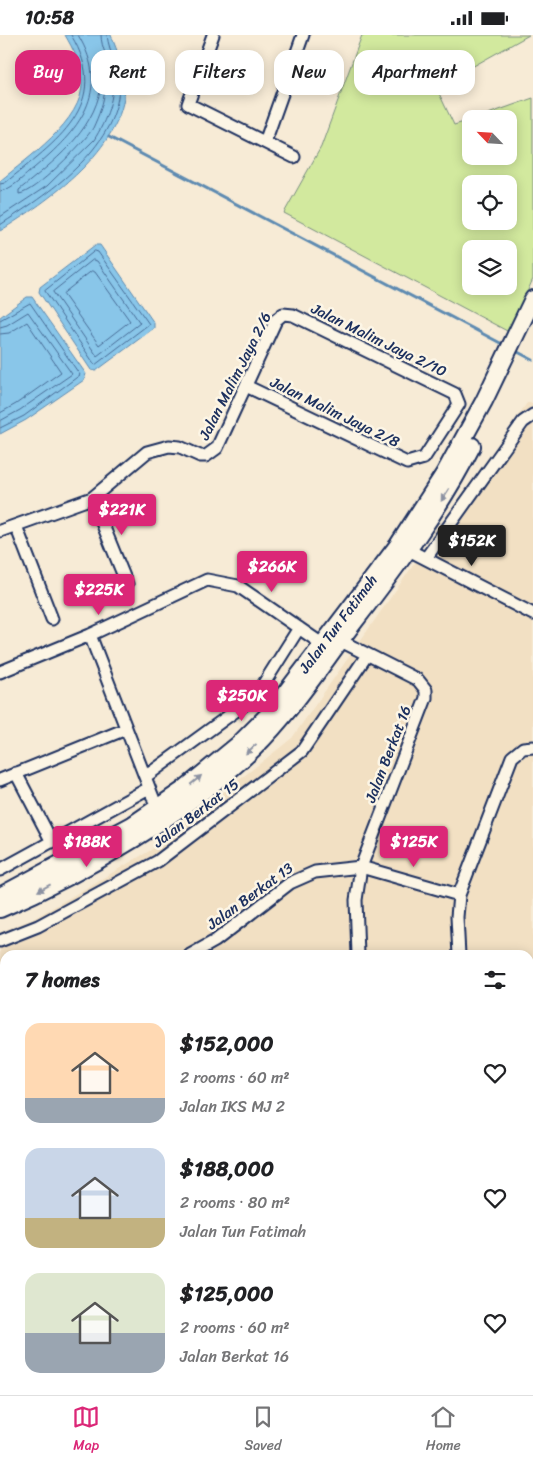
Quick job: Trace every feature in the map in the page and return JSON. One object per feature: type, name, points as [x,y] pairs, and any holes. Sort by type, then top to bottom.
[{"type":"main road","name":"Jalan Tun Fatimah","points":[[0,909],[95,861],[159,814],[245,739],[271,712],[404,547],[462,465],[521,337],[533,299]]},
{"type":"main road","name":"Jalan Tun Fatimah","points":[[521,337],[533,321]]},
{"type":"main road","name":"Jalan Tun Fatimah","points":[[0,896],[132,825],[159,814]]},
{"type":"street","points":[[213,35],[188,104],[294,157]]},
{"type":"street","points":[[265,142],[303,35]]},
{"type":"street","name":"Jalan Malim Jaya 2/6","points":[[0,531],[92,498],[147,452],[169,446],[180,447],[200,456],[217,449],[276,320],[283,314]]},
{"type":"street","name":"Jalan Malim Jaya 2/10","points":[[283,314],[293,315],[455,394],[459,399],[458,409],[424,459],[412,463]]},
{"type":"street","name":"Jalan Malim Jaya 2/8","points":[[246,386],[401,461],[412,463]]},
{"type":"street","points":[[426,558],[523,422],[533,415]]},
{"type":"street","points":[[92,498],[128,584]]},
{"type":"street","points":[[16,525],[52,619]]},
{"type":"street","points":[[404,547],[533,614]]},
{"type":"street","name":"Jalan Berkat 16","points":[[90,635],[206,580],[238,586],[299,628],[367,655],[418,679],[426,691],[426,698],[361,867],[356,900],[358,950]]},
{"type":"street","points":[[0,870],[69,832],[147,783],[256,696],[299,628]]},
{"type":"street","points":[[0,672],[90,635],[159,814]]},
{"type":"street","name":"Jalan Berkat 15","points":[[0,941],[38,926],[158,861],[302,751],[367,655]]},
{"type":"street","points":[[0,780],[126,729]]},
{"type":"street","points":[[460,950],[457,917],[459,895],[512,757],[523,748],[533,747]]},
{"type":"street","points":[[16,773],[52,842]]},
{"type":"street","points":[[69,832],[81,853]]},
{"type":"street","points":[[361,867],[459,895]]},
{"type":"street","name":"Jalan Berkat 13","points":[[199,950],[215,941],[298,878],[314,872],[361,867]]},
{"type":"shaded area","points":[[527,403],[533,403],[533,950],[0,950],[0,932],[33,919],[151,850],[292,738]]},
{"type":"green space","points":[[362,35],[529,35],[475,65],[475,50],[357,50]]},
{"type":"green space","points":[[354,57],[354,95],[440,95],[454,125],[462,123],[462,165],[518,165],[518,110],[499,110],[533,98],[533,279],[509,332],[284,213],[321,147],[340,95],[344,95],[344,84]]},
{"type":"water","points":[[65,35],[111,35],[116,50],[91,50],[91,95],[123,95],[121,109],[112,131],[98,152],[80,171],[40,205],[0,231],[0,181],[52,138],[74,110],[81,95],[81,50],[73,50]]},
{"type":"water","points":[[95,245],[100,245],[154,323],[154,328],[96,371],[91,370],[39,292],[40,287]]},
{"type":"water","points":[[27,297],[32,297],[86,374],[84,380],[26,420],[0,434],[0,317]]},
{"type":"waterway","points":[[109,137],[506,346]]},
{"type":"waterway","points":[[514,350],[533,360]]}]
